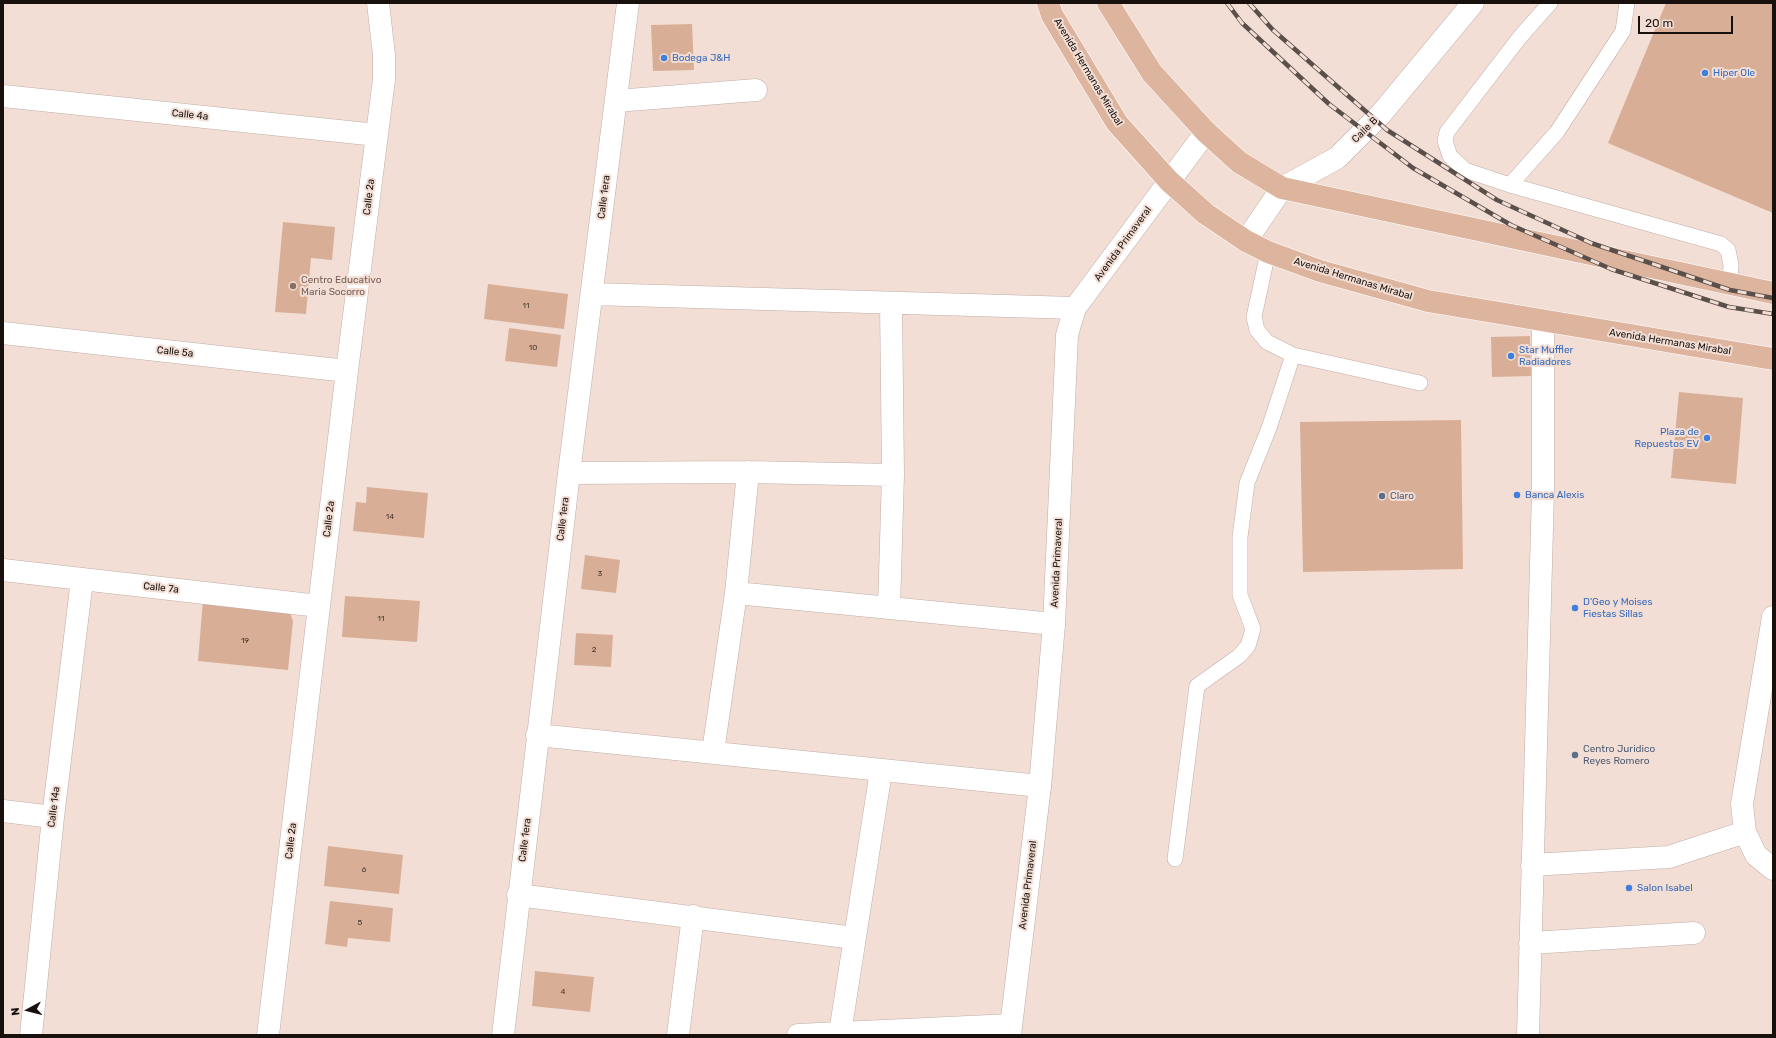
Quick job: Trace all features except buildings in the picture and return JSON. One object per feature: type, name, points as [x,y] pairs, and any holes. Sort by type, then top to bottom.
[{"type":"main road","name":"Avenida Hermanas Mirabal","points":[[1048,3],[1052,15],[1117,123],[1169,181],[1206,214],[1246,241],[1268,252],[1320,271],[1428,301],[1773,359]]},
{"type":"main road","points":[[1108,3],[1152,73],[1206,132],[1239,162],[1282,188],[1773,293]]},
{"type":"street","name":"Calle 2a","points":[[268,1035],[347,371],[384,79],[384,55],[378,3]]},
{"type":"street","name":"Calle 1era","points":[[503,1035],[537,735],[628,3]]},
{"type":"street","name":"Calle B","points":[[1246,241],[1282,188],[1337,158],[1381,114],[1473,3]]},
{"type":"street","points":[[616,101],[756,90]]},
{"type":"street","name":"Calle 4a","points":[[3,96],[376,134]]},
{"type":"street","name":"Avenida Primaveral","points":[[1011,1030],[1040,786],[1054,624],[1067,335],[1075,308],[1206,132]]},
{"type":"street","points":[[592,294],[1075,308]]},
{"type":"street","points":[[889,608],[893,475],[891,303]]},
{"type":"street","points":[[1528,1035],[1543,492],[1543,321]]},
{"type":"street","name":"Calle 5a","points":[[3,333],[347,371]]},
{"type":"street","points":[[569,473],[748,472],[893,475]]},
{"type":"street","points":[[713,752],[736,593],[748,472]]},
{"type":"street","name":"Calle 7a","points":[[3,570],[319,606]]},
{"type":"street","name":"Calle 14a","points":[[31,1035],[53,817],[82,580]]},
{"type":"street","points":[[736,593],[1054,624]]},
{"type":"street","points":[[1773,617],[1765,709],[1742,804],[1745,832],[1756,855],[1773,869]]},
{"type":"street","points":[[537,735],[1040,786]]},
{"type":"street","points":[[840,1033],[881,771]]},
{"type":"street","points":[[3,811],[53,817]]},
{"type":"street","points":[[1532,865],[1669,857],[1745,832]]},
{"type":"street","points":[[518,895],[693,916],[854,938]]},
{"type":"street","points":[[678,1035],[693,916]]},
{"type":"street","points":[[1530,943],[1694,933]]},
{"type":"street","points":[[798,1035],[1011,1030]]},
{"type":"lane","points":[[1550,3],[1520,37],[1447,132],[1445,142],[1450,156],[1465,170],[1510,185],[1721,244],[1728,250],[1731,265],[1730,285]]},
{"type":"lane","points":[[1510,185],[1558,132],[1623,31],[1627,3]]},
{"type":"lane","points":[[1268,252],[1254,317],[1257,330],[1267,342],[1293,355],[1420,383]]},
{"type":"lane","points":[[1175,859],[1197,686],[1239,656],[1248,646],[1253,629],[1240,595],[1240,537],[1247,483],[1269,428],[1293,355]]},
{"type":"railway","points":[[1227,3],[1242,23],[1329,104],[1413,168],[1511,225],[1611,269],[1729,307],[1773,314]]},
{"type":"railway","points":[[1249,3],[1273,30],[1387,130],[1497,200],[1591,243],[1730,290],[1773,298]]},
{"type":"place","name":"Bodega J&H","points":[[664,58]]},
{"type":"place","name":"Hiper Ole","points":[[1705,73]]},
{"type":"place","name":"Centro Educativo Maria Socorro","points":[[293,286]]},
{"type":"place","name":"Star Muffler Radiadores","points":[[1511,356]]},
{"type":"place","name":"Plaza de Repuestos EV","points":[[1707,438]]},
{"type":"place","name":"Banca Alexis","points":[[1517,495]]},
{"type":"place","name":"Claro","points":[[1382,496]]},
{"type":"place","name":"D'Geo y Moises Fiestas Sillas","points":[[1575,608]]},
{"type":"place","name":"Centro Juridico Reyes Romero","points":[[1575,755]]},
{"type":"place","name":"Salon Isabel","points":[[1629,888]]}]
